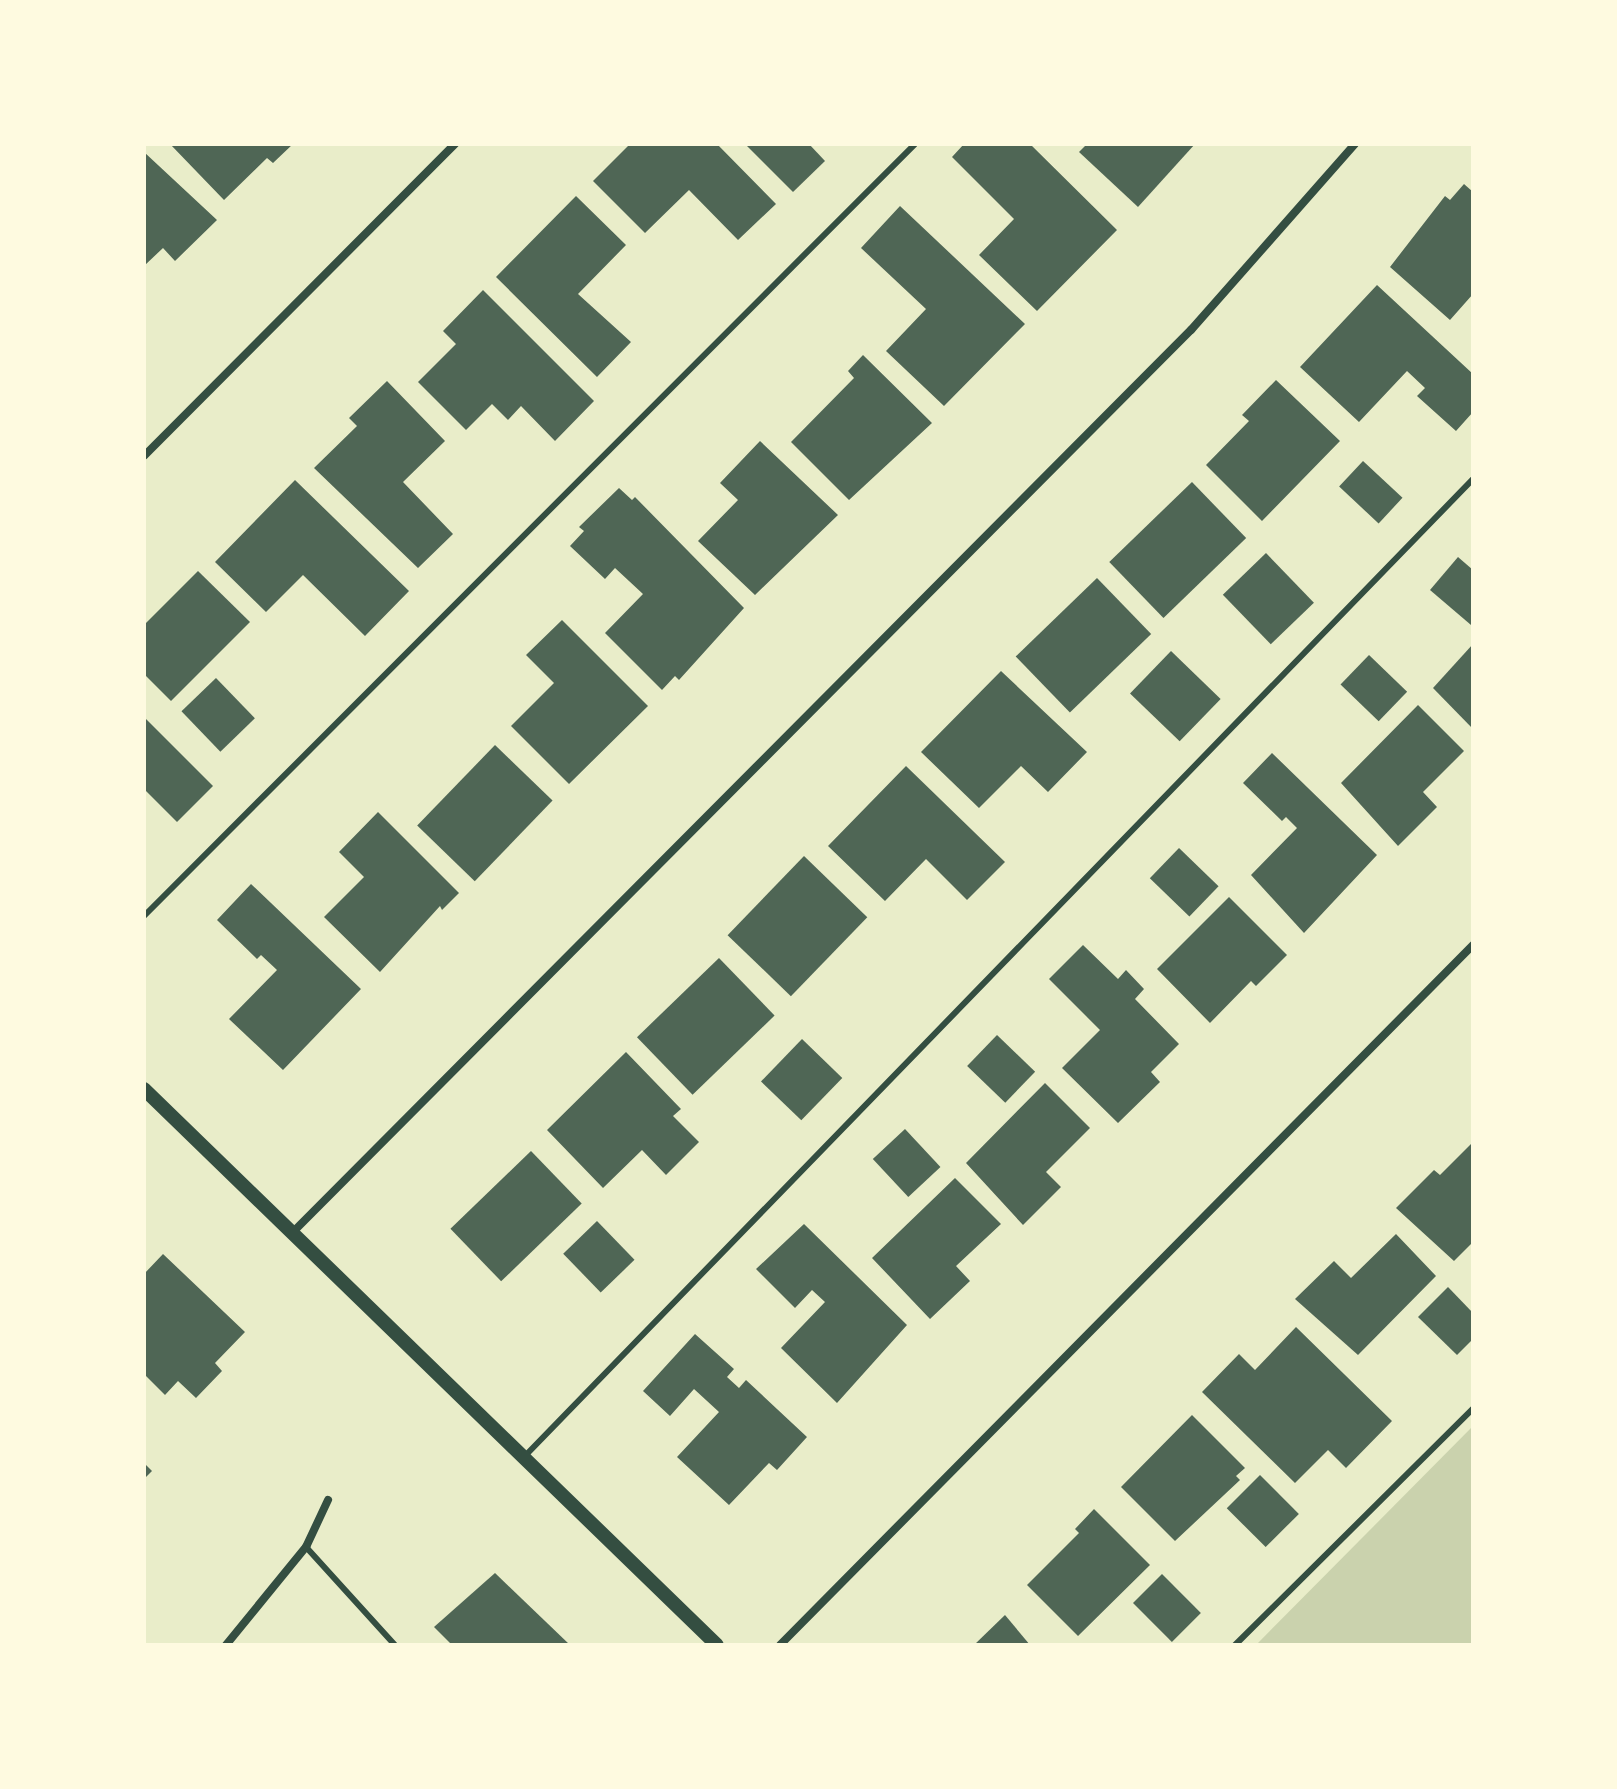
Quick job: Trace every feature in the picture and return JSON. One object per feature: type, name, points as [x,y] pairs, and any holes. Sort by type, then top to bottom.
[{"type":"street","points":[[144,456],[455,144]]},
{"type":"street","points":[[291,1234],[1191,330],[1355,144]]},
{"type":"street","points":[[780,1645],[1473,945]]},
{"type":"street","points":[[144,1089],[717,1645]]},
{"type":"street","points":[[226,1645],[306,1547],[328,1500]]},
{"type":"lane","points":[[144,916],[915,144]]},
{"type":"lane","points":[[523,1458],[1473,479]]},
{"type":"lane","points":[[1235,1645],[1473,1409]]},
{"type":"lane","points":[[306,1547],[395,1645]]},
{"type":"green space","points":[[1473,1426],[1473,1645],[1256,1645]]},
{"type":"building","points":[[170,144],[293,144],[273,163],[267,158],[224,200]]},
{"type":"building","points":[[630,144],[717,144],[776,204],[738,240],[689,190],[645,233],[593,181]]},
{"type":"building","points":[[745,144],[809,144],[825,161],[793,192]]},
{"type":"building","points":[[964,144],[1030,144],[1117,230],[1037,311],[979,255],[1014,219],[952,157]]},
{"type":"building","points":[[1087,144],[1195,144],[1138,207],[1079,152]]},
{"type":"building","points":[[144,152],[217,220],[175,261],[163,248],[144,266]]},
{"type":"building","points":[[1464,184],[1473,192],[1473,294],[1450,320],[1390,267],[1445,196],[1450,200]]},
{"type":"building","points":[[576,196],[626,245],[578,294],[631,342],[597,377],[496,277]]},
{"type":"building","points":[[900,206],[1025,324],[944,406],[886,351],[926,309],[861,248]]},
{"type":"building","points":[[1377,285],[1473,374],[1473,412],[1456,431],[1417,396],[1425,388],[1407,371],[1359,422],[1300,367]]},
{"type":"building","points":[[483,290],[594,401],[555,441],[521,406],[508,420],[492,404],[466,430],[418,382],[456,344],[443,331]]},
{"type":"building","points":[[863,355],[932,423],[849,500],[791,442],[854,378],[848,371]]},
{"type":"building","points":[[1276,380],[1340,441],[1262,521],[1206,465],[1249,421],[1242,415]]},
{"type":"building","points":[[387,381],[445,441],[403,482],[453,534],[418,568],[314,468],[357,426],[349,418]]},
{"type":"building","points":[[760,441],[838,515],[755,595],[698,541],[738,500],[720,483]]},
{"type":"building","points":[[1363,461],[1402,498],[1379,523],[1339,487]]},
{"type":"building","points":[[295,480],[409,591],[365,636],[303,575],[266,612],[215,562]]},
{"type":"building","points":[[1192,482],[1246,538],[1163,618],[1109,562]]},
{"type":"building","points":[[619,488],[632,500],[635,497],[744,608],[679,680],[675,676],[662,690],[605,633],[643,594],[615,568],[605,579],[570,546],[584,531],[579,527]]},
{"type":"building","points":[[1266,553],[1314,603],[1271,644],[1223,595]]},
{"type":"building","points":[[1458,557],[1473,570],[1471,625],[1430,590]]},
{"type":"building","points":[[198,571],[250,622],[171,701],[144,674],[144,625]]},
{"type":"building","points":[[1097,578],[1151,634],[1070,713],[1016,656]]},
{"type":"building","points":[[562,620],[648,706],[569,784],[511,726],[554,683],[526,655]]},
{"type":"building","points":[[1473,644],[1473,729],[1433,688]]},
{"type":"building","points":[[1171,651],[1221,699],[1180,741],[1130,693]]},
{"type":"building","points":[[1369,655],[1407,692],[1379,721],[1341,684]]},
{"type":"building","points":[[1001,671],[1087,752],[1048,792],[1021,766],[979,808],[921,752]]},
{"type":"building","points":[[216,678],[255,718],[220,752],[181,711]]},
{"type":"building","points":[[1418,705],[1464,751],[1423,792],[1437,807],[1398,846],[1341,783]]},
{"type":"building","points":[[144,717],[213,786],[177,822],[144,789]]},
{"type":"building","points":[[495,745],[553,801],[475,881],[417,826]]},
{"type":"building","points":[[1272,753],[1377,855],[1304,933],[1251,875],[1297,828],[1286,817],[1282,821],[1243,783]]},
{"type":"building","points":[[906,766],[1005,862],[967,900],[926,859],[885,901],[828,846]]},
{"type":"building","points":[[378,812],[459,893],[442,910],[440,906],[380,972],[324,917],[364,877],[339,852]]},
{"type":"building","points":[[1179,848],[1219,886],[1189,916],[1150,878]]},
{"type":"building","points":[[804,856],[867,917],[791,996],[728,935]]},
{"type":"building","points":[[251,884],[361,989],[283,1070],[229,1019],[277,970],[261,955],[257,959],[217,920]]},
{"type":"building","points":[[1229,897],[1287,955],[1256,986],[1251,981],[1210,1023],[1157,969]]},
{"type":"building","points":[[1083,945],[1118,979],[1126,970],[1144,989],[1135,999],[1179,1044],[1151,1072],[1160,1082],[1118,1123],[1062,1068],[1100,1030],[1049,979]]},
{"type":"building","points":[[719,958],[775,1016],[693,1095],[637,1037]]},
{"type":"building","points":[[997,1035],[1035,1072],[1005,1103],[967,1066]]},
{"type":"building","points":[[802,1039],[842,1078],[801,1120],[761,1081]]},
{"type":"building","points":[[626,1052],[681,1109],[673,1116],[699,1142],[666,1175],[642,1150],[603,1188],[547,1130]]},
{"type":"building","points":[[1045,1083],[1090,1128],[1046,1172],[1061,1187],[1023,1225],[966,1163]]},
{"type":"building","points":[[905,1129],[940,1167],[908,1197],[873,1159]]},
{"type":"building","points":[[1473,1142],[1473,1242],[1454,1261],[1396,1208],[1434,1170],[1440,1175]]},
{"type":"building","points":[[531,1151],[582,1204],[501,1281],[450,1229]]},
{"type":"building","points":[[955,1178],[1001,1224],[956,1266],[970,1281],[930,1319],[872,1258]]},
{"type":"building","points":[[597,1221],[635,1260],[601,1292],[563,1254]]},
{"type":"building","points":[[804,1224],[907,1325],[837,1403],[781,1348],[825,1302],[812,1290],[795,1308],[756,1269]]},
{"type":"building","points":[[1396,1234],[1436,1276],[1358,1355],[1295,1299],[1334,1261],[1351,1278]]},
{"type":"building","points":[[163,1254],[245,1332],[215,1363],[222,1371],[196,1398],[178,1381],[165,1395],[144,1374],[144,1274]]},
{"type":"building","points":[[1448,1287],[1473,1313],[1473,1339],[1457,1355],[1418,1317]]},
{"type":"building","points":[[1296,1327],[1392,1421],[1346,1468],[1328,1450],[1295,1483],[1202,1392],[1239,1354],[1255,1370]]},
{"type":"building","points":[[695,1334],[734,1369],[727,1377],[739,1388],[746,1380],[807,1437],[777,1470],[769,1463],[729,1505],[677,1457],[719,1412],[694,1389],[670,1416],[643,1391]]},
{"type":"building","points":[[1192,1415],[1245,1468],[1236,1476],[1240,1480],[1175,1541],[1121,1487]]},
{"type":"building","points":[[144,1463],[152,1471],[144,1479]]},
{"type":"building","points":[[1260,1475],[1299,1514],[1266,1547],[1227,1508]]},
{"type":"building","points":[[1094,1509],[1150,1565],[1078,1636],[1027,1585],[1079,1533],[1075,1529]]},
{"type":"building","points":[[495,1573],[570,1645],[452,1645],[434,1627]]},
{"type":"building","points":[[1162,1574],[1201,1613],[1172,1642],[1133,1603]]},
{"type":"building","points":[[1005,1615],[1030,1645],[974,1645]]}]
